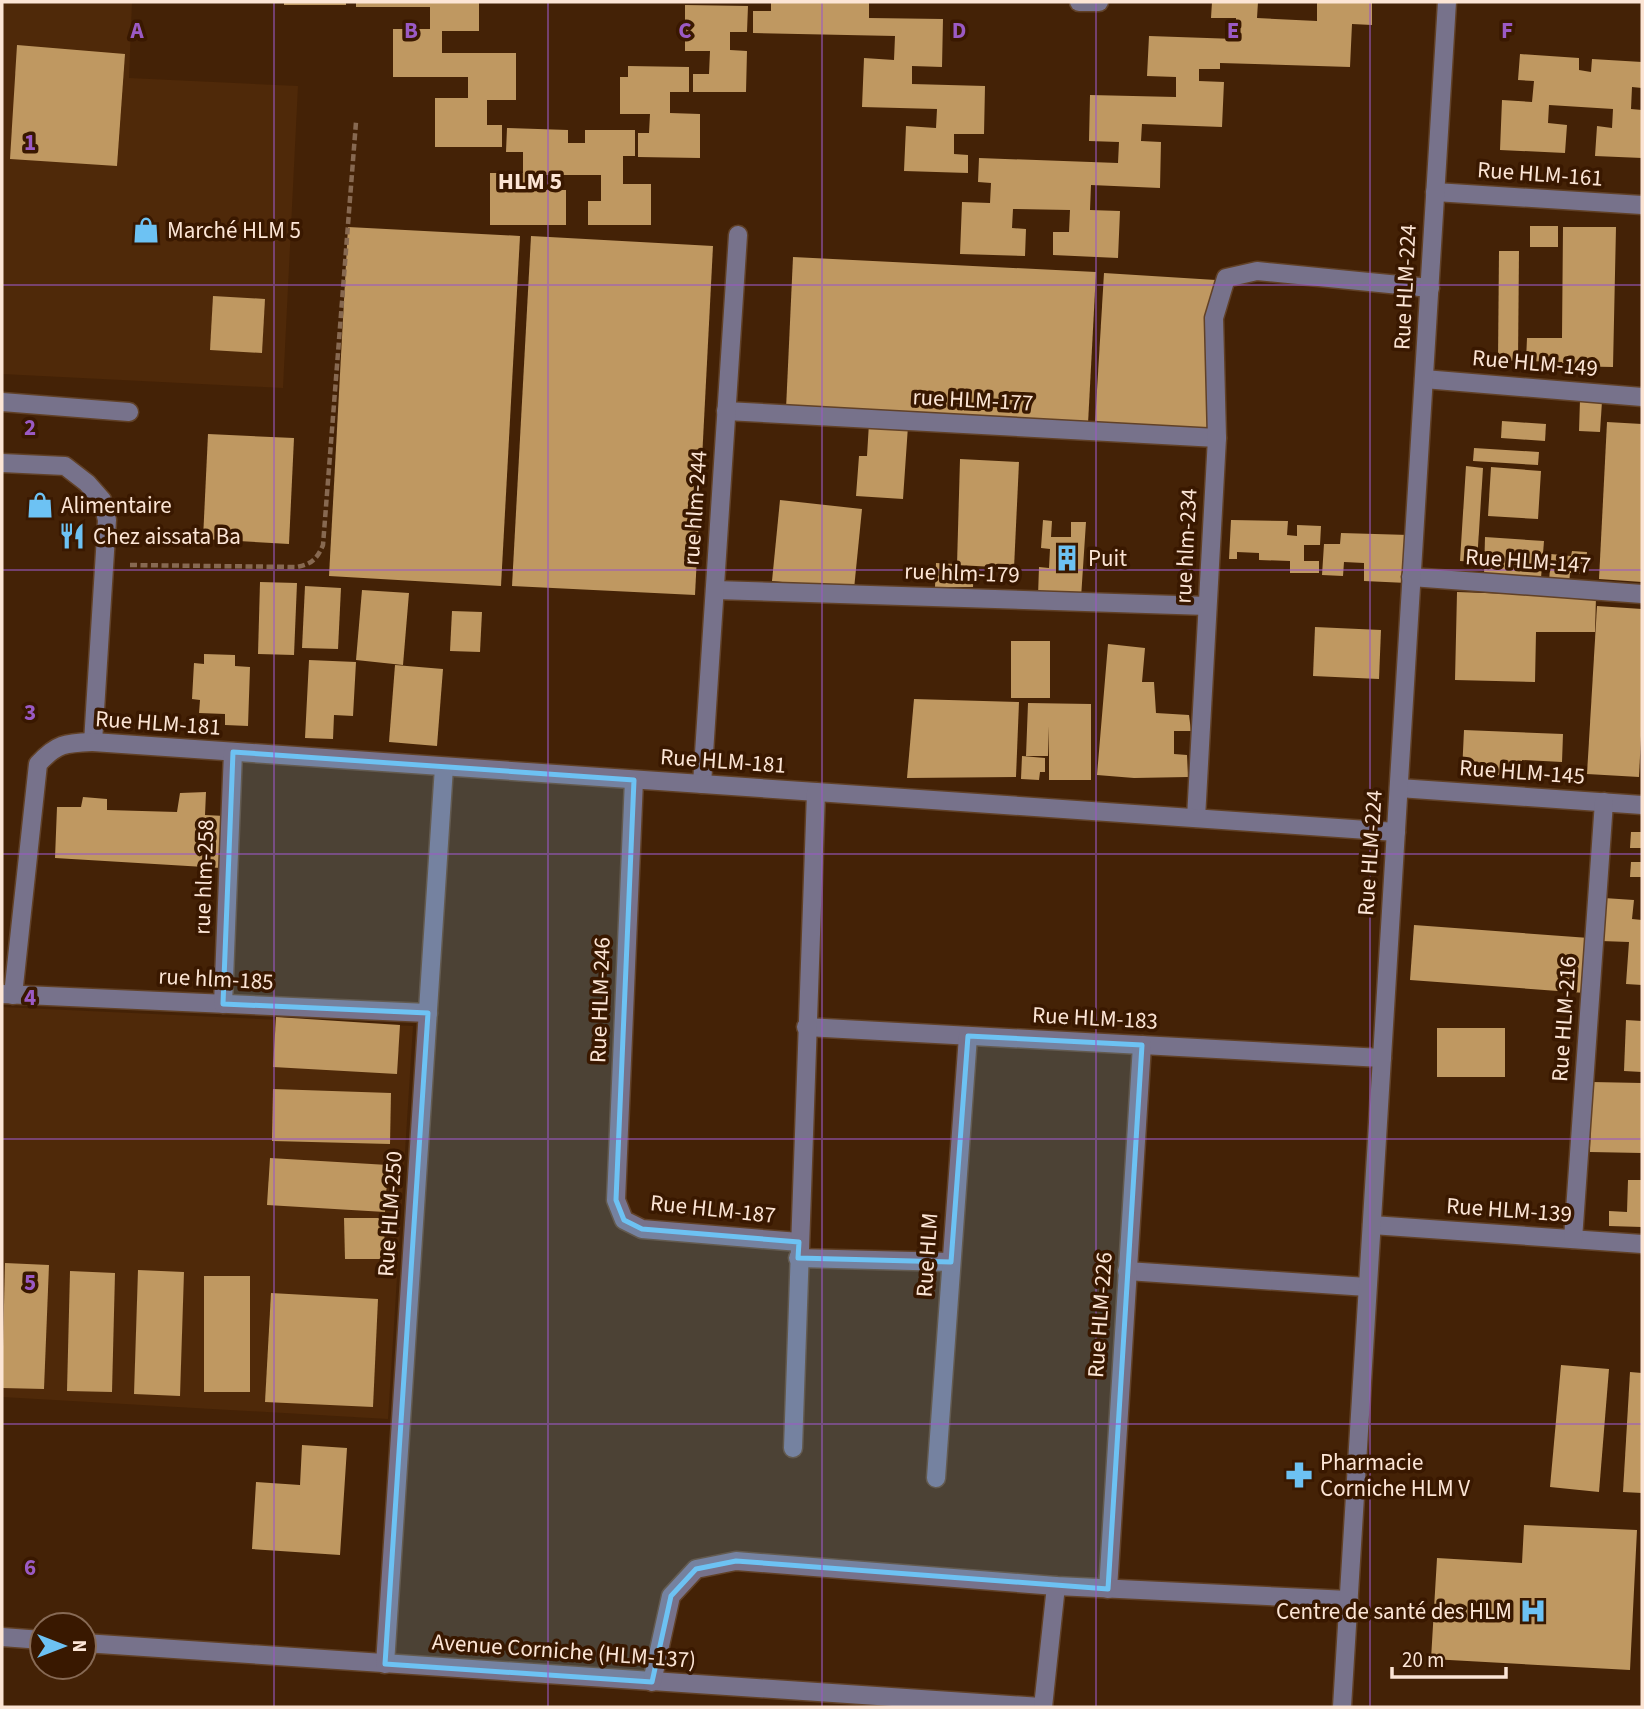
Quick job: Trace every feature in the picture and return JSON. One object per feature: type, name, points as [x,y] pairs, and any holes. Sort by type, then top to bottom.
[{"type":"street","points":[[1079,2],[1099,2]]},
{"type":"street","name":"Rue HLM-224","points":[[1342,1707],[1447,2]]},
{"type":"street","name":"Rue HLM-161","points":[[1436,192],[1642,205]]},
{"type":"street","name":"rue hlm-244","points":[[702,784],[738,235]]},
{"type":"street","name":"rue hlm-234","points":[[1196,818],[1217,438],[1214,318],[1226,278],[1257,271],[1430,288]]},
{"type":"street","name":"Rue HLM-149","points":[[1424,379],[1642,397]]},
{"type":"street","points":[[2,402],[129,412]]},
{"type":"street","name":"rue HLM-177","points":[[726,411],[1217,438]]},
{"type":"street","points":[[2,463],[65,466],[87,483],[102,500],[107,520],[93,742]]},
{"type":"street","name":"Rue HLM-147","points":[[1411,577],[1642,594]]},
{"type":"street","name":"rue hlm-179","points":[[715,590],[1208,606]]},
{"type":"street","name":"Rue HLM-181","points":[[7,995],[38,764],[49,751],[59,746],[93,742],[1396,832]]},
{"type":"street","name":"rue hlm-258","points":[[223,1004],[233,752]]},
{"type":"street","name":"Rue HLM-250","points":[[385,1664],[444,767]]},
{"type":"street","name":"Rue HLM-246","points":[[624,1220],[616,1200],[634,780]]},
{"type":"street","name":"Rue HLM-145","points":[[1399,788],[1642,805]]},
{"type":"street","points":[[793,1448],[816,792]]},
{"type":"street","name":"Rue HLM-216","points":[[1573,1239],[1604,802]]},
{"type":"street","name":"rue hlm-185","points":[[7,995],[428,1013]]},
{"type":"street","name":"Rue HLM-183","points":[[806,1027],[1382,1058]]},
{"type":"street","name":"Rue HLM","points":[[936,1478],[968,1036]]},
{"type":"street","name":"Rue HLM-226","points":[[1108,1589],[1142,1045]]},
{"type":"street","name":"Rue HLM-187","points":[[624,1220],[642,1229],[799,1250],[951,1262]]},
{"type":"street","name":"Rue HLM-139","points":[[1372,1225],[1642,1244]]},
{"type":"street","points":[[1128,1271],[1367,1287]]},
{"type":"street","points":[[652,1682],[671,1595],[696,1569],[736,1562],[1056,1586],[1349,1600]]},
{"type":"street","points":[[1042,1707],[1056,1586]]},
{"type":"street","points":[[2,1637],[28,1639]]},
{"type":"street","name":"Avenue Corniche (HLM-137)","points":[[98,1644],[1042,1707]]},
{"type":"path","points":[[104,564],[297,567],[309,565],[318,558],[323,545],[356,122]]},
{"type":"highlighted area","points":[[233,752],[634,780],[616,1200],[624,1220],[642,1229],[799,1242],[798,1258],[951,1262],[968,1036],[1142,1045],[1108,1589],[736,1561],[696,1569],[671,1596],[652,1682],[385,1664],[428,1013],[223,1004]]},
{"type":"shaded area","name":"Marché HLM 5","points":[[2,2],[132,2],[129,78],[298,86],[283,388],[2,374]]},
{"type":"shaded area","points":[[2,1007],[413,1026],[388,1419],[2,1397]]},
{"type":"building","points":[[284,2],[346,2],[346,5],[284,5]]},
{"type":"building","points":[[356,2],[479,2],[479,31],[442,31],[442,53],[516,53],[516,100],[487,100],[487,125],[502,125],[502,147],[435,147],[435,98],[468,98],[468,77],[393,77],[393,29],[430,29],[430,7],[356,7]]},
{"type":"building","points":[[771,2],[869,2],[869,18],[943,19],[942,67],[912,66],[912,84],[985,86],[984,134],[954,134],[954,154],[968,155],[968,173],[904,171],[906,126],[936,128],[937,109],[862,107],[864,58],[894,60],[895,36],[753,33],[753,11],[771,11]]},
{"type":"building","points":[[1212,2],[1258,2],[1257,18],[1317,21],[1317,2],[1372,2],[1372,25],[1352,24],[1350,67],[1220,63],[1220,69],[1199,69],[1199,81],[1224,82],[1222,127],[1142,124],[1141,141],[1161,142],[1160,188],[1091,185],[1090,210],[1120,211],[1118,258],[1053,255],[1053,232],[1069,232],[1070,210],[1013,209],[1012,228],[1026,229],[1025,256],[960,254],[962,202],[990,203],[991,183],[978,182],[979,158],[1118,163],[1119,142],[1089,141],[1090,95],[1176,97],[1176,77],[1147,76],[1149,36],[1236,39],[1236,18],[1211,18]]},
{"type":"building","points":[[685,5],[748,6],[747,32],[730,32],[730,50],[747,51],[746,92],[693,92],[693,74],[709,74],[710,51],[685,51]]},
{"type":"building","points":[[17,45],[125,54],[117,166],[10,159]]},
{"type":"building","points":[[1520,54],[1579,58],[1579,70],[1591,72],[1592,59],[1642,62],[1642,88],[1632,87],[1631,109],[1642,110],[1642,158],[1595,156],[1597,126],[1612,128],[1613,109],[1549,105],[1548,123],[1567,125],[1565,153],[1500,150],[1502,100],[1532,102],[1534,81],[1518,80]]},
{"type":"building","points":[[628,66],[689,67],[689,92],[670,92],[670,113],[700,114],[700,158],[638,157],[638,133],[649,133],[650,114],[620,114],[620,77],[628,77]]},
{"type":"building","points":[[507,128],[568,130],[568,143],[585,143],[585,130],[635,130],[635,156],[623,156],[623,184],[651,184],[651,225],[588,225],[588,201],[601,201],[601,175],[541,175],[541,190],[566,190],[566,225],[490,225],[490,173],[523,173],[523,152],[506,152]]},
{"type":"building","points":[[1530,226],[1558,226],[1558,247],[1530,247]]},
{"type":"building","points":[[348,227],[520,236],[501,586],[329,576]]},
{"type":"building","points":[[1563,227],[1616,227],[1613,367],[1562,366],[1562,362],[1526,361],[1527,338],[1562,338]]},
{"type":"building","points":[[531,236],[713,246],[695,595],[512,586]]},
{"type":"building","points":[[1499,251],[1519,251],[1518,361],[1498,360]]},
{"type":"building","points":[[793,257],[1096,272],[1088,424],[786,409]]},
{"type":"building","points":[[1104,273],[1216,280],[1207,430],[1095,424]]},
{"type":"building","points":[[213,296],[265,299],[262,353],[210,350]]},
{"type":"building","points":[[1580,400],[1602,401],[1600,432],[1579,431]]},
{"type":"building","points":[[1502,421],[1546,424],[1545,441],[1501,438]]},
{"type":"building","points":[[1607,422],[1642,424],[1642,582],[1599,579]]},
{"type":"building","points":[[869,423],[908,426],[903,499],[856,496],[859,456],[867,456]]},
{"type":"building","points":[[208,434],[294,438],[289,544],[203,539]]},
{"type":"building","points":[[1474,448],[1539,452],[1538,465],[1473,461]]},
{"type":"building","points":[[960,459],[1019,462],[1014,568],[957,565]]},
{"type":"building","points":[[1466,466],[1483,468],[1477,562],[1460,561]]},
{"type":"building","points":[[1491,467],[1541,471],[1538,519],[1488,516]]},
{"type":"building","points":[[780,500],[862,509],[854,589],[772,581]]},
{"type":"building","name":"Puit","points":[[1043,520],[1052,521],[1051,537],[1071,537],[1071,522],[1086,522],[1081,598],[1038,596],[1039,567],[1049,568],[1050,549],[1041,548]]},
{"type":"building","points":[[1231,520],[1288,521],[1287,535],[1297,536],[1297,525],[1321,526],[1320,545],[1304,545],[1304,561],[1319,561],[1319,573],[1290,573],[1290,561],[1259,560],[1259,553],[1237,552],[1237,559],[1229,559]]},
{"type":"building","points":[[1341,533],[1409,535],[1407,583],[1364,581],[1364,563],[1344,562],[1343,576],[1322,575],[1324,544],[1340,544]]},
{"type":"building","points":[[1485,537],[1544,541],[1541,578],[1484,575]]},
{"type":"building","points":[[1572,551],[1587,552],[1585,574],[1570,573],[1569,584],[1549,582],[1551,554],[1571,556]]},
{"type":"building","points":[[936,563],[956,564],[956,569],[974,568],[973,587],[935,587]]},
{"type":"building","points":[[260,582],[297,583],[294,655],[258,654]]},
{"type":"building","points":[[305,586],[341,588],[338,649],[302,648]]},
{"type":"building","points":[[362,590],[409,593],[403,665],[356,660]]},
{"type":"building","points":[[1457,592],[1596,597],[1595,632],[1536,632],[1535,682],[1455,680]]},
{"type":"building","points":[[1597,606],[1642,609],[1639,777],[1587,774]]},
{"type":"building","points":[[452,611],[482,612],[480,652],[450,651]]},
{"type":"building","points":[[1315,627],[1381,630],[1379,679],[1313,676]]},
{"type":"building","points":[[1011,641],[1050,641],[1050,698],[1011,698]]},
{"type":"building","points":[[1108,644],[1145,648],[1142,682],[1154,682],[1156,713],[1189,715],[1191,731],[1174,731],[1174,754],[1187,755],[1188,777],[1134,778],[1097,775]]},
{"type":"building","points":[[204,654],[235,655],[235,666],[250,667],[248,726],[225,725],[225,714],[199,713],[200,700],[192,699],[194,663],[204,664]]},
{"type":"building","points":[[309,660],[356,662],[353,716],[334,715],[333,739],[305,738]]},
{"type":"building","points":[[395,665],[443,669],[437,746],[389,742]]},
{"type":"building","points":[[914,699],[1019,702],[1016,777],[907,778]]},
{"type":"building","points":[[1028,703],[1091,704],[1091,780],[1049,780],[1049,726],[1048,756],[1026,756]]},
{"type":"building","points":[[1464,730],[1563,734],[1562,762],[1522,760],[1522,776],[1462,773]]},
{"type":"building","points":[[1022,756],[1045,758],[1045,772],[1040,772],[1039,780],[1021,779]]},
{"type":"building","points":[[206,792],[205,815],[225,816],[221,868],[55,858],[57,807],[81,807],[83,797],[107,799],[107,810],[177,812],[180,793]]},
{"type":"building","points":[[1631,832],[1642,832],[1642,848],[1630,848]]},
{"type":"building","points":[[1631,862],[1642,862],[1642,877],[1630,877]]},
{"type":"building","points":[[1604,898],[1634,900],[1632,919],[1642,920],[1642,985],[1626,984],[1629,942],[1601,941]]},
{"type":"building","points":[[1414,925],[1589,938],[1585,993],[1410,980]]},
{"type":"building","points":[[276,1017],[400,1025],[397,1074],[273,1067]]},
{"type":"building","points":[[1626,1020],[1642,1021],[1642,1072],[1624,1071]]},
{"type":"building","points":[[1437,1028],[1505,1028],[1505,1077],[1437,1077]]},
{"type":"building","points":[[1592,1082],[1642,1083],[1642,1153],[1590,1152]]},
{"type":"building","points":[[273,1089],[391,1093],[390,1144],[272,1141]]},
{"type":"building","points":[[270,1158],[388,1165],[385,1212],[267,1205]]},
{"type":"building","points":[[1628,1180],[1642,1180],[1642,1227],[1609,1226],[1609,1211],[1627,1212]]},
{"type":"building","points":[[344,1218],[384,1218],[385,1259],[345,1259]]},
{"type":"building","points":[[5,1263],[49,1265],[44,1389],[2,1388]]},
{"type":"building","points":[[138,1270],[184,1272],[180,1396],[134,1394]]},
{"type":"building","points":[[70,1271],[115,1273],[112,1392],[67,1391]]},
{"type":"building","points":[[204,1276],[250,1276],[250,1392],[204,1392]]},
{"type":"building","points":[[271,1293],[378,1299],[373,1407],[265,1402]]},
{"type":"building","points":[[1561,1365],[1609,1369],[1599,1492],[1550,1487]]},
{"type":"building","points":[[1630,1372],[1642,1373],[1642,1493],[1623,1492]]},
{"type":"building","points":[[302,1445],[347,1448],[340,1555],[252,1549],[256,1482],[300,1485]]},
{"type":"building","name":"Centre de santé des HLM","points":[[1524,1525],[1637,1530],[1630,1670],[1431,1659],[1437,1558],[1522,1563]]},
{"type":"place","name":"Marché HLM 5","points":[[146,230]]},
{"type":"place","name":"Alimentaire","points":[[40,505]]},
{"type":"place","name":"Chez aissata Ba","points":[[72,536]]},
{"type":"place","name":"Puit","points":[[1067,558]]},
{"type":"place","name":"Pharmacie Corniche HLM V","points":[[1299,1475]]},
{"type":"place","name":"Centre de santé des HLM","points":[[1533,1611]]},
{"type":"district","name":"HLM 5","points":[[530,181]]}]
